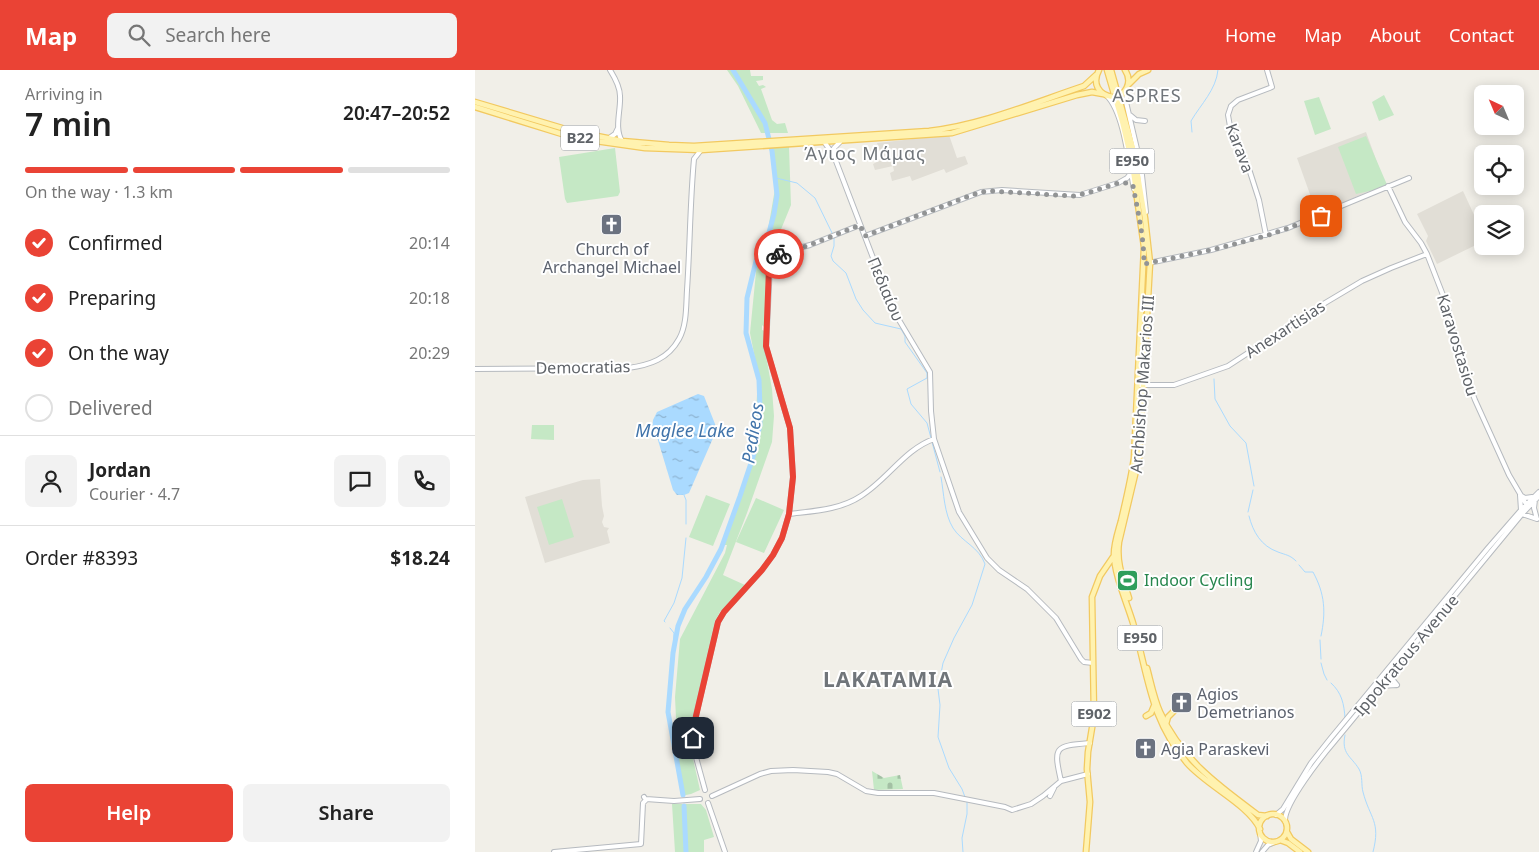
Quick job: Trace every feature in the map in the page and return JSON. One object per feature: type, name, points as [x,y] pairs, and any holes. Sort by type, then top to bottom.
[{"type":"main road","name":"E950","points":[[1107,70],[1127,141],[1147,264]]},
{"type":"main road","name":"E950","points":[[1111,70],[1134,152],[1145,216],[1147,264]]},
{"type":"main road","points":[[1125,70],[1128,76],[1127,87]]},
{"type":"main road","points":[[1098,72],[1097,86],[1107,96],[1122,94],[1136,76],[1148,70]]},
{"type":"main road","name":"B22","points":[[475,107],[589,140],[645,148],[701,150],[950,128],[980,121],[1084,86],[1098,72]]},
{"type":"main road","name":"B22","points":[[789,142],[825,143],[952,133],[1086,93],[1107,96]]},
{"type":"main road","name":"B22","points":[[475,102],[572,131],[622,141],[694,146],[761,144]]},
{"type":"main road","name":"Archbishop Makarios III","points":[[1093,663],[1092,597],[1096,584],[1114,555],[1134,458],[1147,264]]},
{"type":"main road","name":"Archbishop Makarios III","points":[[1117,564],[1119,542],[1139,458],[1140,385]]},
{"type":"main road","name":"Archbishop Makarios III","points":[[1114,555],[1117,564]]},
{"type":"main road","name":"E950","points":[[1117,564],[1154,706],[1173,745],[1187,763],[1207,782],[1251,815],[1260,831]]},
{"type":"main road","name":"E950","points":[[1117,564],[1138,628],[1153,691],[1167,724],[1182,748],[1204,773],[1253,812],[1267,816]]},
{"type":"main road","points":[[1104,570],[1117,564]]},
{"type":"main road","name":"E902","points":[[1086,852],[1090,802],[1088,752],[1094,716],[1093,663]]},
{"type":"main road","points":[[1146,716],[1151,713],[1154,706]]},
{"type":"main road","points":[[1167,724],[1168,717],[1174,711]]},
{"type":"main road","points":[[1300,852],[1288,843],[1266,840],[1260,831],[1262,821],[1267,816],[1280,816],[1285,821],[1287,832],[1291,839],[1308,852]]},
{"type":"main road","points":[[1277,841],[1287,832]]},
{"type":"street","points":[[610,70],[616,80],[620,94],[619,134],[622,141]]},
{"type":"street","name":"Karava","points":[[1266,236],[1250,172],[1233,139],[1228,115],[1231,106],[1238,100],[1272,87],[1267,70]]},
{"type":"street","name":"E950","points":[[1127,87],[1126,102],[1141,166],[1145,216]]},
{"type":"street","name":"E950","points":[[1107,96],[1116,110],[1141,223]]},
{"type":"street","points":[[1129,113],[1136,120],[1145,121]]},
{"type":"street","points":[[609,139],[615,134],[619,123]]},
{"type":"street","points":[[834,156],[834,148],[840,142]]},
{"type":"street","name":"Πεδιαίου","points":[[825,143],[834,156],[893,310],[930,372],[932,439],[959,512],[984,554],[999,570],[1027,589],[1056,618],[1081,659],[1084,662],[1093,663]]},
{"type":"street","points":[[689,150],[694,159],[701,150]]},
{"type":"street","name":"Democratias","points":[[475,368],[628,368],[650,364],[662,358],[678,340],[683,330],[688,282],[694,159]]},
{"type":"street","points":[[865,236],[981,192],[1002,190],[1073,196],[1118,183],[1127,178],[1131,173]]},
{"type":"street","points":[[1147,264],[1266,236],[1308,221],[1409,178]]},
{"type":"street","points":[[1118,183],[1128,182],[1133,186]]},
{"type":"street","name":"Karavostasiou","points":[[1388,186],[1405,222],[1427,254],[1449,308],[1461,364],[1467,382],[1486,427],[1520,495],[1527,503]]},
{"type":"street","points":[[705,790],[693,750],[693,728],[718,622],[724,612],[773,555],[782,538],[789,514],[793,477],[790,428],[766,346],[770,265],[773,257],[780,253],[799,248],[860,225]]},
{"type":"street","name":"Anexartisias","points":[[1140,385],[1174,385],[1228,366],[1362,281],[1427,254]]},
{"type":"street","points":[[789,514],[834,507],[856,499],[875,486],[922,444],[932,439]]},
{"type":"street","points":[[1520,495],[1521,512],[1537,519],[1534,508],[1535,498],[1539,492]]},
{"type":"street","points":[[1520,495],[1525,498],[1535,498]]},
{"type":"street","name":"Ippokratous Avenue","points":[[1285,821],[1285,813],[1315,765],[1527,503],[1535,498]]},
{"type":"street","name":"Ippokratous Avenue","points":[[1276,815],[1283,809],[1311,763],[1521,512],[1535,498]]},
{"type":"street","points":[[1379,686],[1397,685],[1392,679],[1392,672]]},
{"type":"street","points":[[1061,781],[1056,758],[1058,750],[1064,745],[1090,743]]},
{"type":"street","points":[[712,796],[766,772],[793,770],[837,774],[866,791],[878,793],[934,793],[962,797],[1012,810],[1031,804],[1046,795],[1061,781],[1088,774]]},
{"type":"street","points":[[705,790],[711,792],[712,796],[712,800],[708,803]]},
{"type":"street","points":[[700,799],[701,793],[705,790]]},
{"type":"street","points":[[554,852],[641,844],[645,801],[700,799],[708,803]]},
{"type":"street","points":[[708,803],[725,852]]},
{"type":"street","points":[[1256,852],[1261,841],[1260,831]]},
{"type":"street","points":[[1262,852],[1267,845],[1277,841]]},
{"type":"shaded area","points":[[1366,132],[1385,184],[1317,214],[1297,158]]},
{"type":"shaded area","points":[[949,135],[957,158],[965,156],[968,164],[946,173],[944,169],[912,181],[910,176],[892,181],[890,173],[894,171],[893,166],[875,170],[873,164],[883,159],[877,143]]},
{"type":"shaded area","points":[[1463,191],[1474,215],[1474,246],[1437,264],[1426,241],[1428,236],[1417,214]]},
{"type":"shaded area","points":[[600,479],[604,516],[602,522],[604,527],[609,528],[607,531],[610,543],[545,563],[525,497],[583,480]]},
{"type":"green space","points":[[727,70],[750,70],[751,76],[763,76],[763,80],[756,81],[759,86],[763,85],[766,87],[761,89],[772,120],[777,124],[785,123],[788,133],[761,133],[738,86]]},
{"type":"green space","points":[[1384,95],[1394,115],[1379,121],[1372,102]]},
{"type":"green space","points":[[1319,97],[1331,129],[1315,135],[1304,101]]},
{"type":"green space","points":[[1366,136],[1388,187],[1356,194],[1338,147]]},
{"type":"green space","points":[[789,147],[791,205],[768,261],[767,305],[764,327],[762,325],[762,330],[765,331],[764,345],[772,389],[774,416],[772,442],[723,575],[745,585],[720,612],[715,621],[692,720],[691,750],[700,790],[681,796],[673,739],[677,739],[675,697],[680,639],[725,553],[727,545],[724,545],[754,456],[758,374],[750,333],[757,262],[766,241],[776,183],[772,166],[774,148]]},
{"type":"green space","points":[[615,148],[620,192],[618,196],[567,203],[559,157]]},
{"type":"green space","points":[[532,425],[554,425],[554,440],[531,439]]},
{"type":"green space","points":[[706,495],[730,504],[713,546],[689,537]]},
{"type":"green space","points":[[756,498],[784,510],[764,553],[736,542]]},
{"type":"green space","points":[[562,499],[574,537],[549,545],[537,507]]},
{"type":"green space","points":[[872,771],[884,778],[900,775],[903,789],[874,790]]},
{"type":"green space","points":[[672,804],[701,804],[706,810],[714,837],[704,840],[704,852],[675,852]]},
{"type":"water","name":"Maglee Lake","points":[[698,394],[704,396],[717,429],[689,493],[677,495],[673,490],[657,437],[652,430],[653,420],[657,412]]},
{"type":"waterway","name":"Pedieos","points":[[683,795],[668,712],[673,653],[678,626],[685,609],[706,577],[721,549],[753,457],[760,425],[759,380],[746,333],[747,298],[756,261],[767,240],[777,195],[772,151],[765,123],[733,70]]},
{"type":"waterway","points":[[1192,132],[1191,121],[1211,90],[1218,70]]},
{"type":"waterway","points":[[776,178],[797,183],[815,198],[834,237],[831,256],[833,261],[846,273],[856,299],[863,310],[875,323],[901,329],[905,336],[905,342],[927,373],[927,378],[907,389],[911,404],[927,423],[931,438]]},
{"type":"waterway","points":[[1214,379],[1215,399],[1230,426],[1246,443],[1254,486]]},
{"type":"waterway","points":[[932,442],[940,472]]},
{"type":"waterway","points":[[941,477],[946,510],[953,528],[979,553],[985,564],[972,605],[943,663],[938,689],[940,705],[938,737],[949,768],[965,797]]},
{"type":"waterway","points":[[1248,512],[1253,490]]},
{"type":"waterway","points":[[684,495],[686,500],[686,524]]},
{"type":"waterway","points":[[1249,516],[1255,533],[1262,542],[1296,561]]},
{"type":"waterway","points":[[665,622],[674,603],[682,578],[686,538]]},
{"type":"waterway","points":[[1299,565],[1305,572],[1313,572],[1320,588],[1324,611],[1321,636]]},
{"type":"waterway","name":"Pedieos","points":[[670,628],[674,633],[673,653]]},
{"type":"waterway","points":[[1320,640],[1321,659]]},
{"type":"waterway","points":[[1321,663],[1327,680]]},
{"type":"waterway","points":[[1331,683],[1342,699],[1345,718]]},
{"type":"waterway","points":[[1345,735],[1344,746],[1347,754],[1360,772],[1363,792],[1374,821],[1376,833],[1373,852]]},
{"type":"waterway","points":[[963,852],[962,838],[967,814],[967,801]]},
{"type":"waterway","name":"Pedieos","points":[[684,806],[686,852]]},
{"type":"way so far","points":[[779,254],[810,245],[860,225],[865,236],[981,192],[1002,190],[1073,196],[1118,183],[1129,183],[1133,186],[1141,223],[1144,264],[1266,236],[1321,216]]},
{"type":"place","name":"Church of Archangel Michael","points":[[612,225]]},
{"type":"place","name":"Indoor Cycling","points":[[1128,580]]},
{"type":"place","name":"Agios Demetrianos","points":[[1181,703]]},
{"type":"place","name":"Agia Paraskevi","points":[[1145,749]]},
{"type":"district","name":"ASPRES","points":[[1147,96]]},
{"type":"district","name":"Άγιος Μάμας","points":[[865,154]]},
{"type":"district","name":"LAKATAMIA","points":[[888,680]]},
{"type":"route","points":[[693,738],[693,728],[718,622],[724,612],[773,555],[782,538],[789,514],[793,477],[791,435],[766,346],[769,268],[773,257],[779,254]]}]
